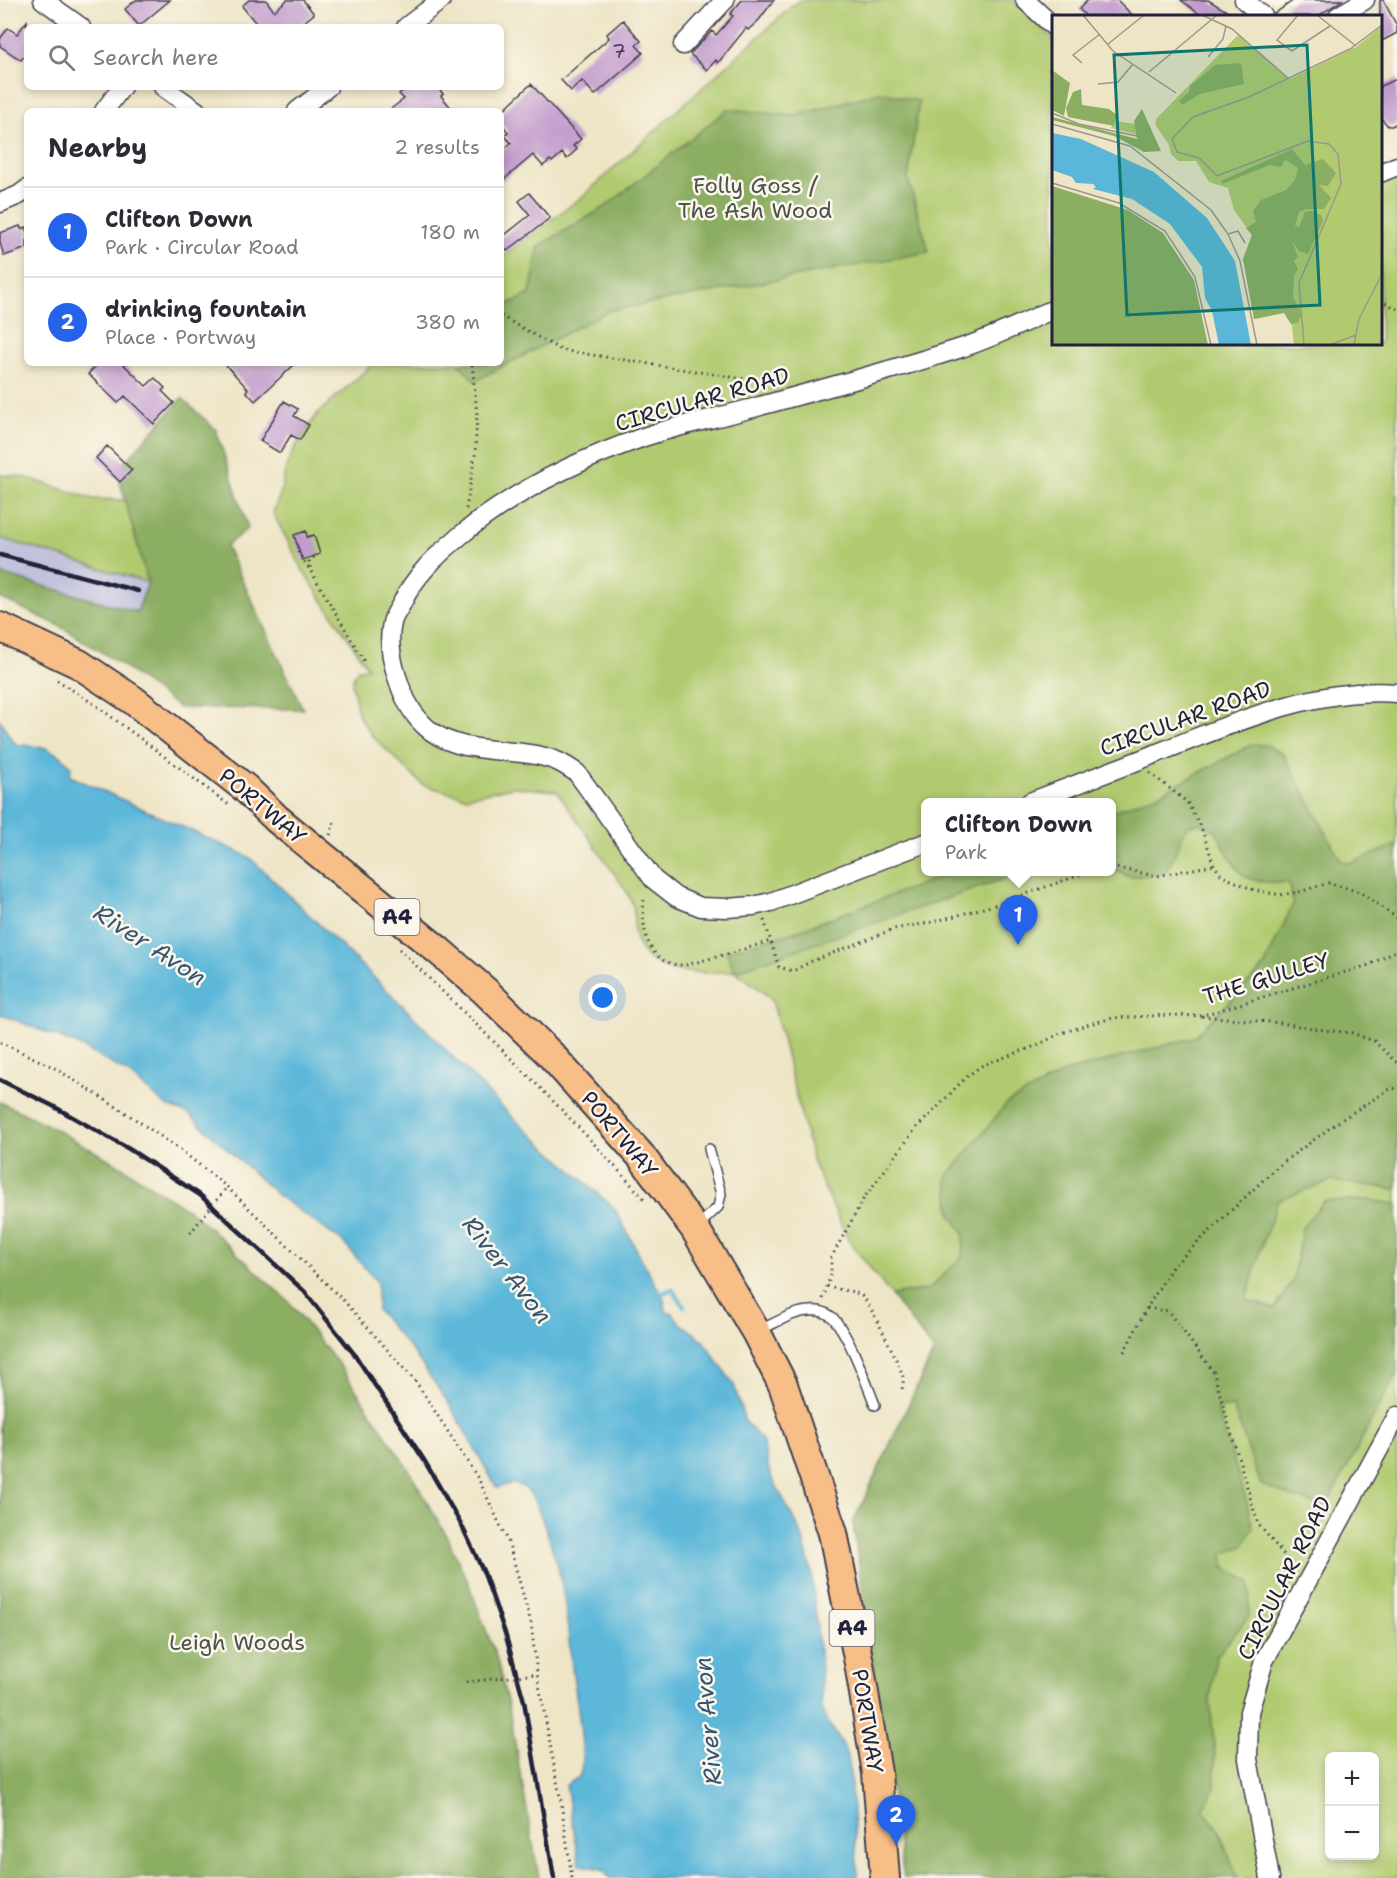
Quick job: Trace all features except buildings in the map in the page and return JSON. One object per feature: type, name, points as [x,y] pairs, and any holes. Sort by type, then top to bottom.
[{"type":"highway","name":"PORTWAY","points":[[0,627],[79,663],[133,700],[245,788],[278,819],[439,951],[485,991],[550,1054],[641,1156],[695,1229],[756,1332],[783,1385],[833,1533],[859,1663],[877,1773],[885,1878]]},
{"type":"street","points":[[44,0],[77,24]]},
{"type":"street","points":[[410,24],[441,0]]},
{"type":"street","points":[[683,45],[724,0]]},
{"type":"street","points":[[1025,0],[1052,26]]},
{"type":"street","points":[[1244,0],[1262,15]]},
{"type":"street","points":[[1340,15],[1365,0]]},
{"type":"street","points":[[106,108],[120,90]]},
{"type":"street","points":[[167,90],[193,108]]},
{"type":"street","points":[[301,108],[324,90]]},
{"type":"street","points":[[1382,172],[1397,166]]},
{"type":"street","points":[[0,203],[24,191]]},
{"type":"street","name":"CIRCULAR ROAD","points":[[921,845],[788,897],[753,906],[701,907],[676,897],[653,879],[577,773],[558,762],[532,755],[486,750],[449,741],[418,720],[405,697],[394,669],[390,650],[392,624],[407,591],[433,559],[488,513],[552,475],[642,438],[961,348],[1052,309]]},
{"type":"street","name":"CIRCULAR ROAD","points":[[1040,798],[1260,712],[1371,691],[1397,693]]},
{"type":"street","name":"CIRCULAR ROAD","points":[[1270,1878],[1248,1759],[1249,1712],[1264,1661],[1397,1416]]},
{"type":"lane","points":[[695,1229],[718,1207],[722,1194],[709,1149]]},
{"type":"lane","points":[[756,1332],[803,1312],[820,1311],[831,1317],[844,1334],[875,1405]]},
{"type":"path","points":[[1382,301],[1397,309]]},
{"type":"path","points":[[504,318],[561,350],[780,384]]},
{"type":"path","points":[[465,514],[475,455],[477,414],[472,366]]},
{"type":"path","points":[[298,547],[296,549],[364,661]]},
{"type":"path","points":[[312,573],[309,562],[315,556]]},
{"type":"path","name":"PORTWAY","points":[[51,676],[97,706],[230,806]]},
{"type":"path","points":[[1146,771],[1187,802],[1222,876],[1254,890],[1280,896],[1329,883],[1360,892],[1397,918]]},
{"type":"path","points":[[1116,868],[1157,876],[1215,865]]},
{"type":"path","points":[[762,915],[779,967],[793,971],[894,929],[929,923],[998,904],[1077,876]]},
{"type":"path","points":[[644,900],[643,923],[650,949],[665,961],[683,965],[771,941]]},
{"type":"path","name":"PORTWAY","points":[[397,947],[606,1155],[644,1199]]},
{"type":"path","name":"THE GULLEY","points":[[820,1311],[831,1274],[831,1258],[864,1198],[917,1127],[965,1078],[981,1066],[1038,1045],[1059,1034],[1113,1018],[1200,1016],[1370,964],[1397,950]]},
{"type":"path","points":[[1200,1016],[1281,1023],[1352,1033],[1374,1041],[1397,1063]]},
{"type":"path","points":[[0,1042],[52,1067],[123,1111],[178,1148],[227,1187],[345,1302],[416,1382],[479,1480],[509,1544],[531,1623],[537,1674],[561,1802],[572,1878]]},
{"type":"path","points":[[1124,1352],[1147,1308],[1173,1267],[1278,1166],[1341,1119],[1390,1089],[1397,1088]]},
{"type":"path","points":[[190,1233],[227,1187]]},
{"type":"path","points":[[827,1286],[836,1290],[854,1292],[864,1298],[872,1309],[903,1378],[902,1392]]},
{"type":"path","points":[[1147,1308],[1167,1311],[1213,1371],[1258,1524],[1300,1575]]},
{"type":"path","points":[[466,1682],[537,1674]]},
{"type":"shaded area","points":[[0,538],[149,583],[137,612],[0,574]]},
{"type":"green space","points":[[799,0],[1013,0],[1052,37],[1052,345],[1382,345],[1382,183],[1397,176],[1397,1878],[904,1878],[853,1523],[934,1350],[849,1241],[813,1163],[772,999],[735,971],[708,973],[678,971],[652,961],[642,952],[635,935],[631,899],[557,791],[513,787],[466,797],[423,785],[372,736],[359,717],[352,684],[358,669],[368,668],[305,574],[273,513],[281,492],[286,467],[294,449],[317,414],[371,366],[504,366],[504,256],[583,196]]},
{"type":"green space","name":"Folly Goss / The Ash Wood","points":[[880,92],[919,101],[908,179],[929,252],[608,311],[504,366],[504,307],[530,294],[539,246],[605,207],[728,109],[794,116]]},
{"type":"green space","name":"Folly Goss / The Ash Wood","points":[[461,366],[504,366],[475,381]]},
{"type":"green space","points":[[182,398],[216,430],[248,528],[226,546],[303,709],[179,708],[119,663],[60,626],[0,598],[0,574],[137,612],[148,583],[120,482],[124,463]]},
{"type":"green space","points":[[0,475],[24,477],[93,499],[125,500],[149,583],[0,538]]},
{"type":"green space","points":[[1251,745],[1267,745],[1284,755],[1341,861],[1350,863],[1397,845],[1397,1189],[1331,1181],[1278,1200],[1246,1300],[1275,1309],[1293,1280],[1302,1228],[1324,1201],[1368,1200],[1397,1204],[1397,1372],[1326,1507],[1261,1485],[1233,1407],[1217,1409],[1253,1528],[1243,1546],[1223,1554],[1225,1568],[1250,1582],[1249,1616],[1216,1657],[1210,1701],[1215,1754],[1215,1788],[1203,1810],[1219,1830],[1237,1878],[904,1878],[853,1523],[934,1351],[891,1295],[929,1289],[962,1257],[964,1233],[951,1215],[947,1177],[1007,1103],[1065,1072],[1193,1038],[1264,967],[1293,904],[1289,883],[1260,881],[1243,875],[1224,848],[1216,831],[1200,823],[1187,826],[1165,873],[1129,877],[1116,869],[1116,810],[1159,794]]},
{"type":"green space","points":[[943,876],[1012,876],[735,971],[726,951],[791,933]]},
{"type":"green space","name":"Leigh Woods","points":[[0,1102],[44,1123],[119,1165],[190,1211],[290,1303],[340,1366],[409,1470],[445,1533],[467,1580],[496,1656],[509,1709],[539,1878],[0,1878]]},
{"type":"water","name":"River Avon","points":[[0,720],[16,744],[46,748],[61,756],[71,766],[70,776],[249,857],[390,993],[510,1115],[614,1208],[665,1302],[664,1306],[668,1313],[672,1312],[679,1322],[702,1339],[734,1385],[745,1422],[762,1440],[770,1474],[801,1532],[811,1570],[821,1670],[822,1708],[843,1745],[849,1762],[858,1878],[610,1878],[602,1869],[580,1865],[566,1785],[579,1777],[582,1754],[580,1720],[565,1608],[550,1541],[530,1493],[523,1486],[515,1484],[497,1488],[450,1405],[413,1352],[377,1310],[377,1282],[344,1243],[276,1194],[189,1114],[167,1106],[126,1072],[78,1045],[0,1014]]},
{"type":"waterway","points":[[661,1294],[672,1289],[684,1306]]},
{"type":"railway","points":[[0,555],[138,591]]},
{"type":"railway","points":[[0,1080],[53,1106],[129,1149],[200,1195],[304,1291],[355,1355],[424,1460],[461,1524],[484,1573],[505,1633],[524,1701],[554,1878]]},
{"type":"place","name":"Clifton Down","points":[[1018,945]]},
{"type":"place","name":"drinking fountain","points":[[896,1845]]}]
